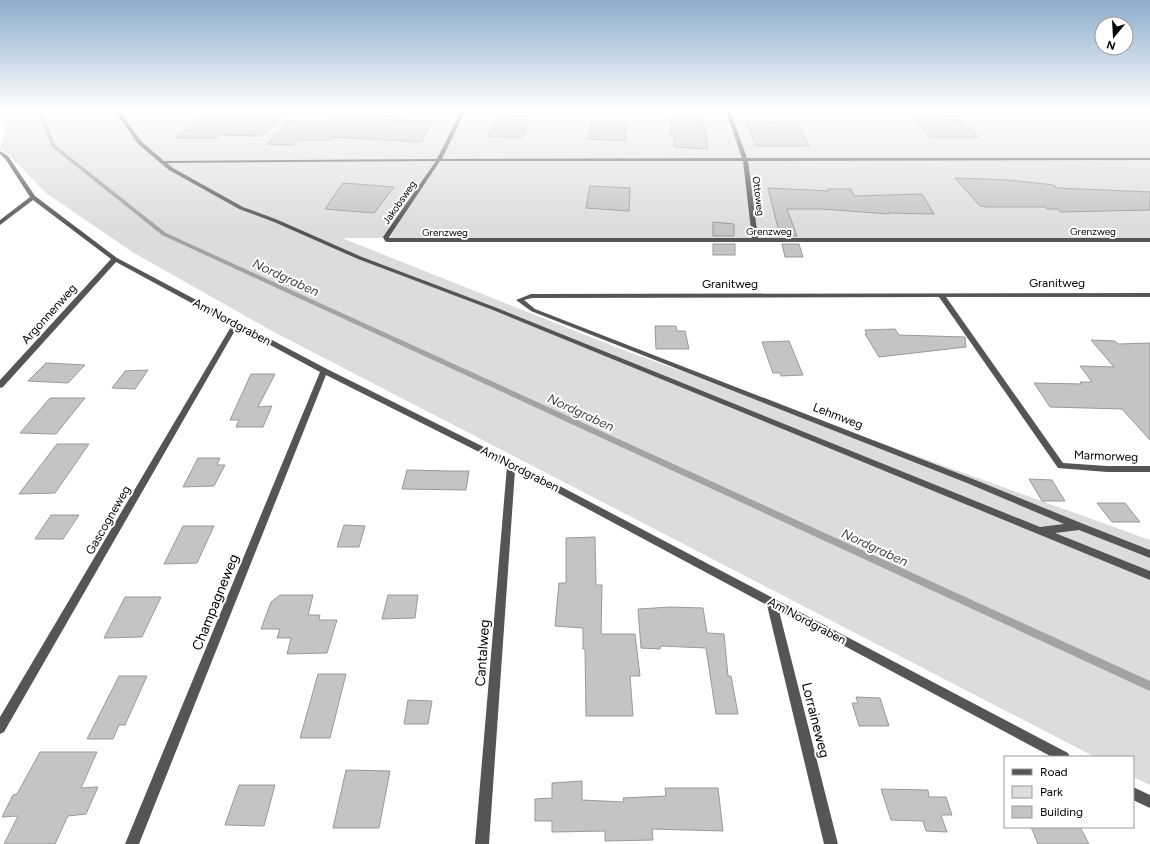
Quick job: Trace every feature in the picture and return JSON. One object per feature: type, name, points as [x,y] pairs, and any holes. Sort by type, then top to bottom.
[{"type":"lane","points":[[149,150],[171,169],[241,208],[276,220],[360,258],[496,309],[1041,530],[1150,576]]},
{"type":"lane","name":"Jakobsweg","points":[[387,240],[386,237],[440,160],[445,150]]},
{"type":"lane","name":"Ottoweg","points":[[742,150],[745,160],[755,240]]},
{"type":"lane","name":"Am Nordgraben","points":[[3,155],[33,197],[115,258],[324,371],[511,464],[1062,756]]},
{"type":"lane","points":[[164,162],[1150,159]]},
{"type":"lane","points":[[0,223],[33,197]]},
{"type":"lane","name":"Grenzweg","points":[[387,240],[1150,240]]},
{"type":"lane","name":"Argonnenweg","points":[[0,385],[115,258]]},
{"type":"lane","name":"Marmorweg","points":[[941,295],[1061,466],[1108,469],[1150,468]]},
{"type":"lane","name":"Granitweg","points":[[519,300],[532,296],[1150,295]]},
{"type":"lane","name":"Lehmweg","points":[[519,300],[533,310],[970,481],[1150,554]]},
{"type":"lane","name":"Gascogneweg","points":[[0,728],[236,324]]},
{"type":"lane","name":"Champagneweg","points":[[132,844],[324,371]]},
{"type":"lane","name":"Cantalweg","points":[[482,844],[511,464]]},
{"type":"lane","points":[[1041,530],[1078,526]]},
{"type":"lane","name":"Lorraineweg","points":[[772,603],[831,844]]},
{"type":"lane","points":[[1134,794],[1150,802]]},
{"type":"green space","points":[[2,150],[1150,150],[1150,238],[342,238],[623,350],[1150,540],[1150,785],[1134,777],[1134,756],[1093,756],[272,331],[134,253],[46,193],[10,156]]},
{"type":"building","points":[[955,178],[1009,180],[1054,185],[1057,188],[1150,192],[1150,210],[1060,212],[1058,209],[1047,209],[1045,207],[980,206]]},
{"type":"building","points":[[343,183],[394,187],[374,213],[325,209]]},
{"type":"building","points":[[590,186],[630,188],[629,211],[586,208]]},
{"type":"building","points":[[768,188],[829,191],[828,189],[851,189],[854,196],[922,194],[934,214],[888,213],[889,214],[822,209],[787,209],[797,236],[780,236]]},
{"type":"building","points":[[713,222],[734,224],[734,236],[713,236]]},
{"type":"building","points":[[713,244],[735,244],[735,255],[713,255]]},
{"type":"building","points":[[782,244],[799,244],[803,257],[785,257]]},
{"type":"building","points":[[655,326],[676,326],[677,331],[685,331],[689,349],[656,349]]},
{"type":"building","points":[[895,329],[899,335],[965,337],[966,347],[879,357],[865,334],[867,334],[865,330]]},
{"type":"building","points":[[1091,340],[1115,341],[1118,344],[1150,343],[1150,440],[1122,409],[1050,407],[1034,383],[1082,384],[1080,382],[1092,382],[1080,366],[1114,367]]},
{"type":"building","points":[[789,341],[803,375],[781,376],[780,373],[773,373],[762,342]]},
{"type":"building","points":[[46,363],[85,365],[68,383],[28,381]]},
{"type":"building","points":[[148,370],[135,389],[112,388],[125,371]]},
{"type":"building","points":[[251,374],[275,374],[258,407],[272,406],[263,427],[236,427],[239,420],[230,420]]},
{"type":"building","points":[[50,398],[85,398],[56,434],[20,433]]},
{"type":"building","points":[[57,444],[89,444],[55,493],[19,494]]},
{"type":"building","points":[[198,458],[220,458],[217,465],[225,465],[214,486],[183,487]]},
{"type":"building","points":[[407,470],[469,471],[466,490],[402,489]]},
{"type":"building","points":[[1029,479],[1052,480],[1065,501],[1042,501]]},
{"type":"building","points":[[1097,503],[1125,503],[1140,522],[1112,522]]},
{"type":"building","points":[[51,515],[79,515],[63,539],[35,539]]},
{"type":"building","points":[[344,525],[365,526],[359,547],[337,547]]},
{"type":"building","points":[[183,526],[214,526],[197,563],[164,564]]},
{"type":"building","points":[[595,537],[596,585],[602,585],[601,634],[635,634],[640,676],[630,676],[633,716],[586,716],[585,649],[583,649],[583,628],[555,626],[559,583],[566,583],[566,538]]},
{"type":"building","points":[[280,595],[313,595],[308,615],[320,615],[319,620],[337,620],[327,653],[287,654],[291,638],[277,638],[280,629],[261,629],[271,602]]},
{"type":"building","points":[[388,595],[418,595],[415,618],[382,619]]},
{"type":"building","points":[[125,597],[161,597],[142,637],[104,638]]},
{"type":"building","points":[[670,607],[703,608],[707,633],[724,634],[728,676],[731,676],[738,714],[716,714],[706,648],[661,646],[660,649],[641,648],[638,609]]},
{"type":"building","points":[[318,674],[346,674],[330,738],[300,738]]},
{"type":"building","points":[[119,676],[147,676],[125,725],[119,725],[113,739],[87,739]]},
{"type":"building","points":[[856,697],[880,698],[889,726],[859,726],[852,703],[858,703]]},
{"type":"building","points":[[408,700],[432,701],[428,724],[404,724]]},
{"type":"building","points":[[40,752],[97,752],[81,788],[98,787],[86,814],[68,816],[55,844],[4,844],[18,816],[2,817],[13,795],[17,794]]},
{"type":"building","points":[[346,770],[390,771],[379,828],[333,828]]},
{"type":"building","points":[[582,781],[582,800],[624,802],[623,798],[666,796],[665,788],[718,788],[723,831],[652,829],[653,840],[605,841],[605,831],[552,832],[552,821],[535,821],[535,799],[552,798],[552,783]]},
{"type":"building","points":[[239,785],[275,785],[264,826],[225,825]]},
{"type":"building","points":[[881,789],[928,790],[929,797],[946,797],[952,815],[941,815],[947,832],[926,831],[923,821],[891,820]]},
{"type":"building","points":[[1031,828],[1081,828],[1089,844],[1038,844]]},
{"type":"waterway","name":"Nordgraben","points":[[59,150],[164,234],[1150,686]]}]
